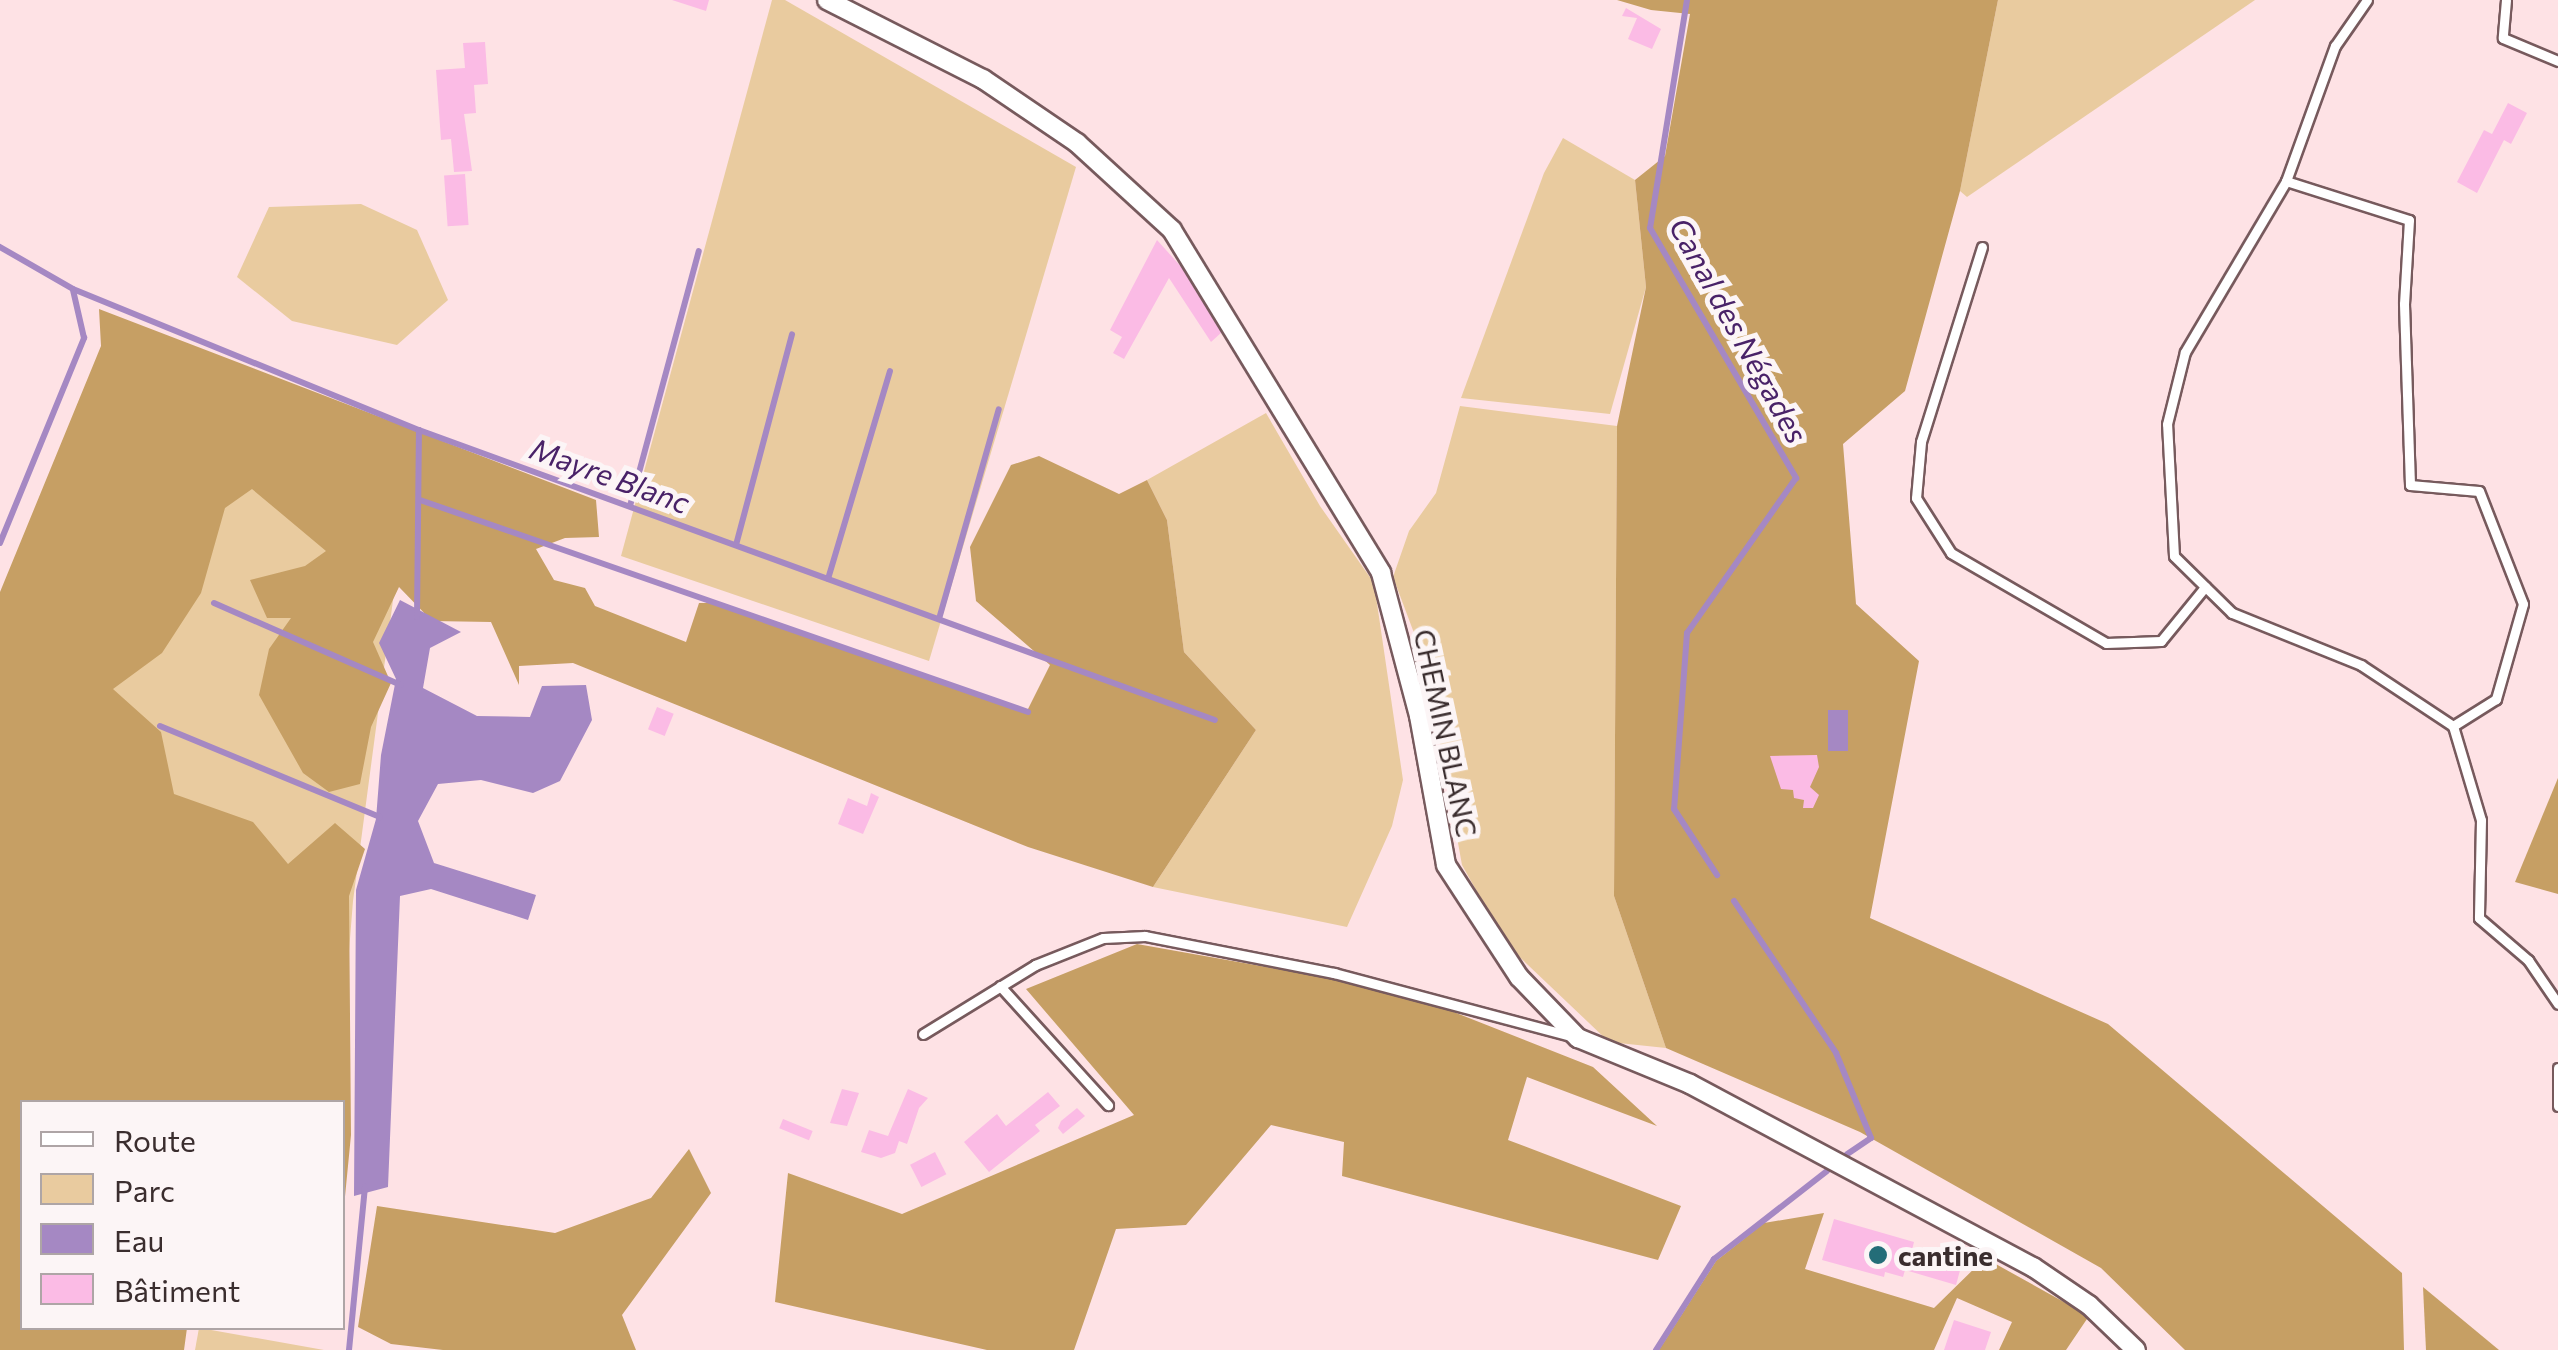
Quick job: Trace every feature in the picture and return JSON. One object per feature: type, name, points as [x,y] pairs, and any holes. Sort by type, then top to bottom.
[{"type":"street","name":"CHEMIN BLANC","points":[[827,0],[983,79],[1077,144],[1172,230],[1381,573],[1419,716],[1446,864],[1519,977],[1578,1038],[1690,1084],[2033,1267],[2089,1305],[2136,1350]]},
{"type":"lane","points":[[2367,0],[2335,46],[2286,181],[2185,352],[2167,424],[2174,556],[2232,614],[2361,666],[2452,726],[2481,820],[2479,918],[2528,960],[2558,1004]]},
{"type":"lane","points":[[2506,0],[2503,38],[2558,61]]},
{"type":"lane","points":[[2286,181],[2409,220],[2404,304],[2410,485],[2479,491],[2522,604],[2496,699],[2452,726]]},
{"type":"lane","points":[[1982,246],[1921,442],[1916,498],[1951,553],[2106,643],[2162,641],[2205,587]]},
{"type":"lane","points":[[923,1034],[1035,965],[1103,938],[1144,936],[1334,973],[1578,1038]]},
{"type":"lane","points":[[1000,986],[1108,1105]]},
{"type":"lane","points":[[2558,1068],[2558,1106]]},
{"type":"green space","points":[[772,0],[785,0],[1076,167],[929,661],[621,556]]},
{"type":"green space","points":[[1998,0],[2255,0],[1967,197],[1960,191]]},
{"type":"green space","points":[[1563,138],[1635,180],[1646,287],[1610,414],[1461,398],[1544,173]]},
{"type":"green space","points":[[361,204],[417,230],[448,300],[397,345],[292,321],[237,277],[269,207]]},
{"type":"green space","points":[[1460,406],[1617,426],[1614,896],[1666,1048],[1609,1042],[1507,945],[1462,865],[1426,665],[1393,577],[1409,531],[1436,493]]},
{"type":"green space","points":[[1266,413],[1320,506],[1374,583],[1403,780],[1392,826],[1347,927],[1153,887],[1256,730],[1184,652],[1167,520],[1147,480]]},
{"type":"green space","points":[[243,444],[403,525],[353,901],[337,1100],[37,1100],[90,571]]},
{"type":"green space","points":[[199,1330],[211,1330],[324,1350],[195,1350]]},
{"type":"shaded area","points":[[1617,0],[1998,0],[1960,191],[1905,391],[1843,444],[1856,604],[1919,661],[1870,918],[2108,1024],[2402,1273],[2404,1350],[2185,1350],[2101,1268],[1860,1132],[1666,1048],[1614,896],[1617,426],[1646,287],[1635,180],[1665,156],[1690,14],[1651,10]]},
{"type":"shaded area","points":[[99,309],[596,500],[599,537],[565,538],[536,549],[554,580],[585,588],[595,606],[686,642],[699,603],[722,603],[1027,711],[1050,665],[976,601],[970,547],[1011,465],[1039,456],[1119,494],[1147,480],[1167,520],[1184,652],[1256,730],[1153,887],[1028,847],[573,663],[519,666],[519,685],[491,622],[432,621],[399,587],[373,642],[391,683],[371,727],[360,784],[329,792],[303,773],[259,695],[269,649],[291,618],[267,618],[250,580],[305,566],[326,551],[252,489],[225,508],[201,593],[162,653],[113,689],[161,732],[174,794],[253,822],[288,864],[335,823],[365,849],[349,896],[351,1135],[345,1196],[345,1100],[20,1100],[20,1330],[187,1330],[184,1350],[0,1350],[0,592],[101,346]]},
{"type":"shaded area","points":[[2558,778],[2558,894],[2515,882]]},
{"type":"shaded area","points":[[1137,944],[1333,979],[1436,1005],[1593,1067],[1657,1126],[1527,1077],[1508,1140],[1681,1206],[1658,1260],[1342,1176],[1344,1142],[1271,1125],[1186,1225],[1116,1229],[1074,1350],[987,1350],[775,1302],[788,1173],[902,1214],[1134,1115],[1026,989]]},
{"type":"shaded area","points":[[689,1149],[711,1193],[622,1315],[636,1350],[443,1350],[391,1344],[358,1327],[377,1206],[555,1233],[651,1198]]},
{"type":"shaded area","points":[[1824,1213],[1805,1269],[1934,1308],[1985,1258],[2089,1316],[2066,1350],[1999,1350],[2012,1322],[1957,1298],[1934,1350],[1659,1350],[1716,1261],[1764,1223]]},
{"type":"shaded area","points":[[2423,1287],[2499,1350],[2426,1350]]},
{"type":"water","points":[[400,600],[461,632],[430,648],[423,688],[477,716],[530,717],[542,686],[586,685],[592,720],[560,781],[533,793],[481,780],[438,784],[418,821],[434,863],[536,895],[528,920],[431,889],[400,896],[388,1187],[354,1196],[356,890],[376,819],[381,755],[396,679],[379,643]]},
{"type":"water","points":[[1828,710],[1848,710],[1848,751],[1828,751]]},
{"type":"building","points":[[672,0],[709,0],[706,11]]},
{"type":"building","points":[[1626,8],[1661,29],[1652,49],[1628,39],[1637,18],[1622,16]]},
{"type":"building","points":[[485,42],[488,84],[474,85],[476,113],[464,114],[472,171],[454,172],[451,139],[441,140],[436,70],[465,68],[463,43]]},
{"type":"building","points":[[2508,103],[2527,113],[2511,144],[2504,140],[2477,193],[2457,182],[2484,130],[2492,134]]},
{"type":"building","points":[[465,174],[469,225],[448,226],[444,175]]},
{"type":"building","points":[[1157,240],[1184,270],[1222,332],[1211,342],[1169,278],[1124,359],[1113,353],[1122,337],[1110,330]]},
{"type":"building","points":[[657,707],[674,714],[665,736],[648,729]]},
{"type":"building","points":[[1817,755],[1819,767],[1810,787],[1819,795],[1813,808],[1803,808],[1804,800],[1794,798],[1793,790],[1781,789],[1770,756]]},
{"type":"building","points":[[871,793],[879,797],[863,834],[838,824],[848,798],[867,806]]},
{"type":"building","points":[[842,1089],[859,1093],[847,1126],[830,1123]]},
{"type":"building","points":[[908,1089],[928,1098],[919,1108],[907,1144],[899,1141],[895,1153],[881,1158],[861,1152],[869,1130],[888,1136]]},
{"type":"building","points":[[1048,1092],[1060,1106],[1035,1125],[1040,1131],[989,1172],[964,1142],[997,1114],[1006,1126]]},
{"type":"building","points":[[1077,1108],[1085,1116],[1063,1134],[1058,1128],[1061,1121]]},
{"type":"building","points":[[783,1119],[813,1131],[809,1140],[779,1128]]},
{"type":"building","points":[[935,1152],[946,1174],[921,1187],[910,1165]]},
{"type":"building","name":"cantine","points":[[1834,1219],[1914,1242],[1912,1250],[1962,1263],[1956,1285],[1905,1270],[1903,1277],[1885,1272],[1884,1277],[1822,1260]]},
{"type":"building","points":[[1954,1320],[1991,1332],[1985,1350],[1944,1350]]},
{"type":"waterway","name":"Canal des Négades","points":[[1687,0],[1650,228],[1796,478],[1687,633],[1674,809],[1717,875]]},
{"type":"waterway","name":"Mayre Blanc","points":[[0,247],[73,289],[419,430],[1215,720]]},
{"type":"waterway","points":[[630,506],[699,251]]},
{"type":"waterway","points":[[0,543],[84,338],[73,290]]},
{"type":"waterway","points":[[736,545],[792,334]]},
{"type":"waterway","points":[[828,579],[890,371]]},
{"type":"waterway","points":[[939,619],[999,409]]},
{"type":"waterway","points":[[417,617],[419,430]]},
{"type":"waterway","points":[[420,500],[1028,712]]},
{"type":"waterway","points":[[214,603],[401,685]]},
{"type":"waterway","points":[[160,726],[380,817]]},
{"type":"waterway","name":"Canal des Négades","points":[[1734,901],[1836,1053],[1871,1138],[1847,1154]]},
{"type":"waterway","points":[[1656,1350],[1714,1259],[1827,1171]]},
{"type":"waterway","points":[[349,1350],[365,1187]]},
{"type":"place","name":"cantine","points":[[1878,1255]]}]
